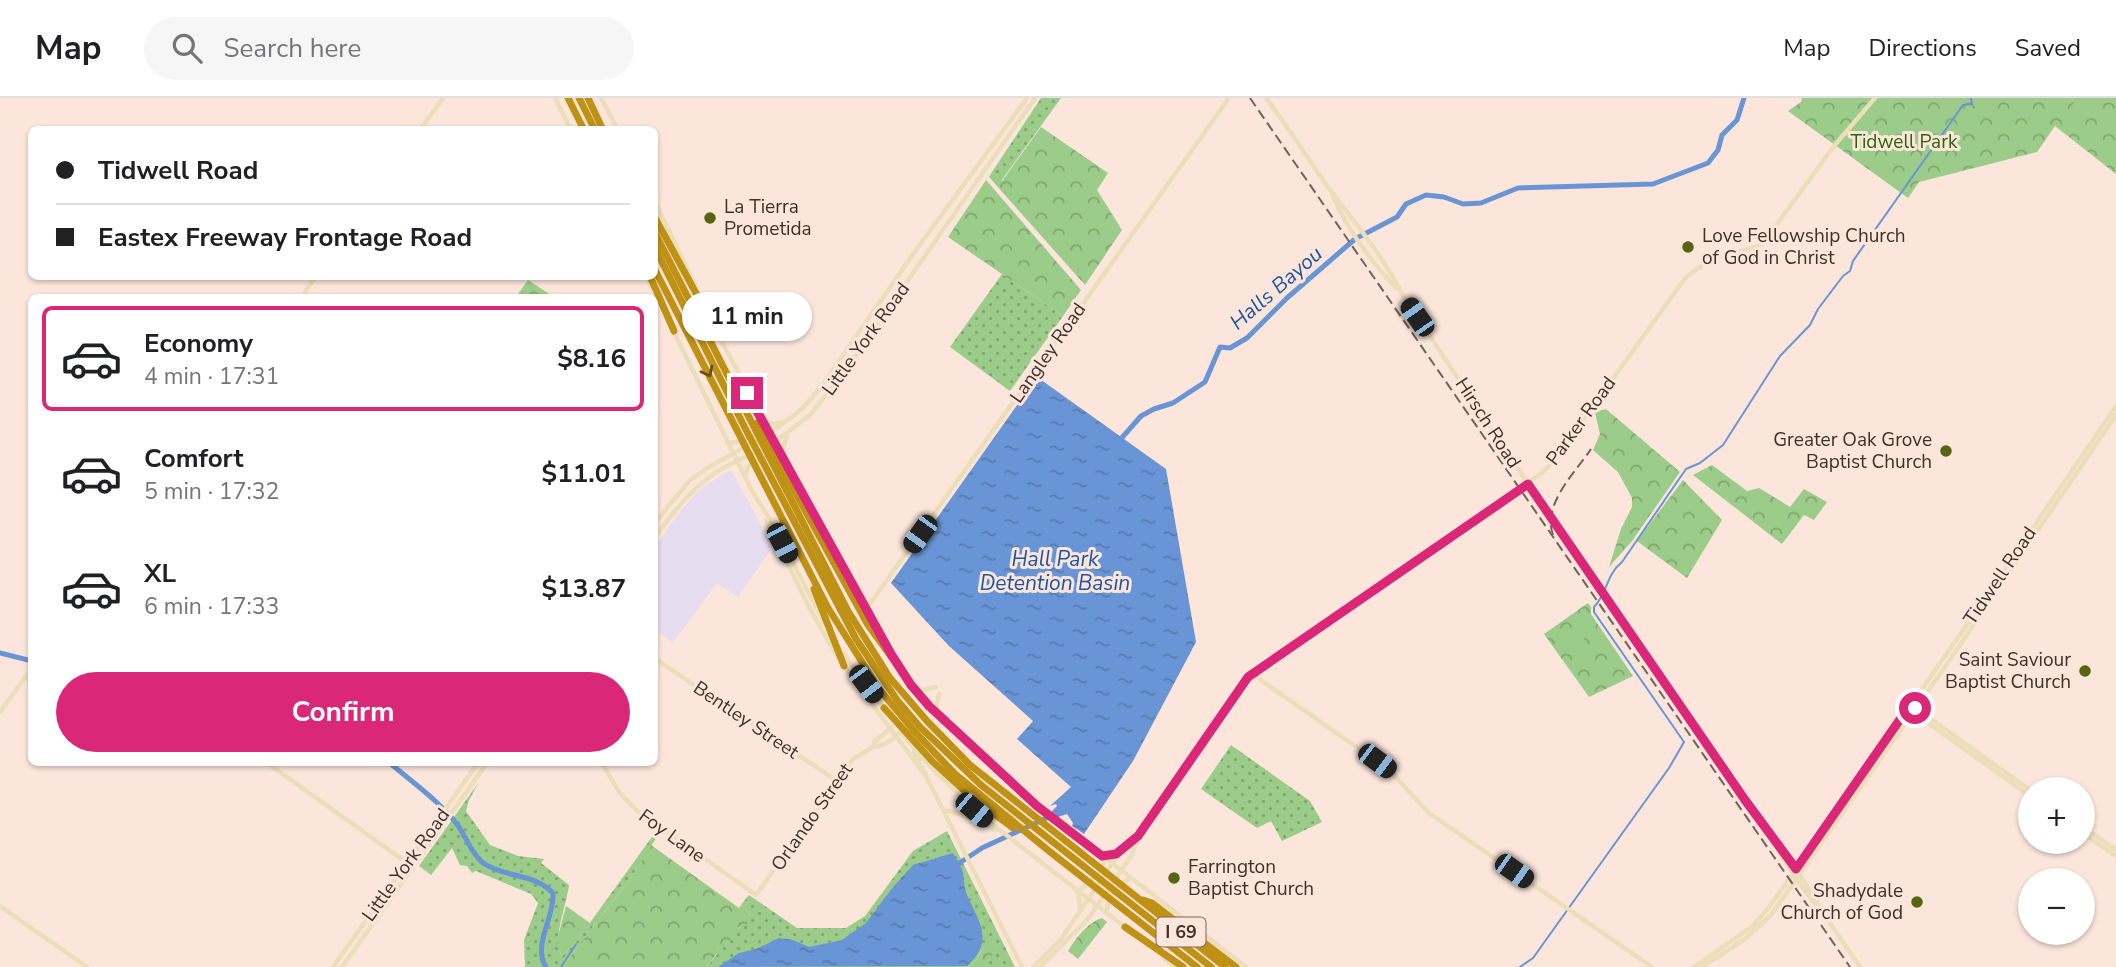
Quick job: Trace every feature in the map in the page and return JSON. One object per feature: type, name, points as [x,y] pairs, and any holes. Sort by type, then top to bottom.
[{"type":"highway","points":[[568,98],[582,126]]},
{"type":"highway","points":[[579,98],[593,126]]},
{"type":"highway","points":[[588,98],[601,126]]},
{"type":"highway","points":[[658,223],[716,330]]},
{"type":"highway","name":"I 69","points":[[658,239],[752,423],[856,639],[892,705],[920,727],[981,785],[1197,967]]},
{"type":"highway","name":"I 69","points":[[658,253],[752,423],[865,640],[892,705],[1127,891],[1152,903],[1231,966]]},
{"type":"highway","name":"I 69","points":[[658,274],[752,423]]},
{"type":"highway","points":[[658,297],[674,331]]},
{"type":"highway","points":[[772,465],[789,483],[881,644],[912,685]]},
{"type":"highway","name":"I 69","points":[[772,465],[798,546],[844,636],[892,705],[955,774],[1049,851],[1120,902]]},
{"type":"highway","points":[[798,484],[847,600],[848,611]]},
{"type":"highway","points":[[798,546],[845,666]]},
{"type":"highway","points":[[1120,902],[1211,967]]},
{"type":"highway","points":[[1125,927],[1183,967]]},
{"type":"main road","points":[[423,126],[443,98]]},
{"type":"main road","points":[[555,98],[569,126]]},
{"type":"main road","points":[[601,98],[616,126]]},
{"type":"main road","name":"Little York Road","points":[[658,519],[690,481],[719,461],[770,433],[802,409],[821,387],[916,250],[1027,98]]},
{"type":"main road","name":"Little York Road","points":[[658,533],[696,489],[714,474],[775,442],[808,416],[837,382],[1035,98]]},
{"type":"main road","name":"Langley Road","points":[[867,608],[1229,98]]},
{"type":"main road","name":"Hirsch Road","points":[[1266,98],[1330,190],[1374,246],[1402,294]]},
{"type":"main road","name":"Parker Road","points":[[1040,967],[1063,941],[1112,864],[1123,849],[1138,836],[1252,674],[1528,484],[1553,462],[1686,277],[1711,259],[1759,246],[1764,242],[1834,146],[1875,98]]},
{"type":"main road","name":"Hirsch Road","points":[[1330,190],[1353,232],[1402,294],[1528,484],[1765,829],[1785,852],[1796,874],[1860,967]]},
{"type":"main road","points":[[658,208],[716,330],[752,423],[770,433],[775,442],[772,465]]},
{"type":"main road","points":[[916,250],[925,256]]},
{"type":"main road","points":[[674,331],[810,609],[834,652],[845,666],[892,705]]},
{"type":"main road","name":"Tidwell Road","points":[[1945,662],[2116,406]]},
{"type":"main road","points":[[802,409],[808,416]]},
{"type":"main road","name":"Tidwell Road","points":[[1702,967],[1771,915],[1796,874],[2116,415]]},
{"type":"main road","points":[[752,423],[774,424],[788,420]]},
{"type":"main road","points":[[728,444],[740,442],[762,428],[752,423]]},
{"type":"main road","points":[[772,465],[789,433]]},
{"type":"main road","points":[[719,461],[728,444]]},
{"type":"main road","points":[[745,477],[749,465],[775,453],[772,465]]},
{"type":"main road","points":[[772,465],[798,484],[891,654],[929,706],[1037,806],[1246,967]]},
{"type":"main road","points":[[754,495],[841,651],[892,705],[922,758],[987,823],[1078,890],[1175,967]]},
{"type":"main road","name":"Bentley Street","points":[[658,661],[836,781]]},
{"type":"main road","points":[[0,712],[28,672]]},
{"type":"main road","points":[[1252,674],[1388,769],[1429,813],[1652,967]]},
{"type":"main road","points":[[892,705],[892,717],[914,694],[912,685]]},
{"type":"main road","points":[[912,685],[925,690],[936,687]]},
{"type":"main road","points":[[935,712],[939,694]]},
{"type":"main road","name":"Orlando Street","points":[[874,746],[874,742],[924,700]]},
{"type":"main road","points":[[892,705],[891,728],[928,779]]},
{"type":"main road","points":[[897,736],[929,706]]},
{"type":"main road","points":[[1911,709],[2018,782]]},
{"type":"main road","points":[[1911,709],[2018,787]]},
{"type":"main road","points":[[902,730],[1022,967]]},
{"type":"main road","name":"Orlando Street","points":[[756,895],[855,756],[897,736]]},
{"type":"main road","points":[[271,766],[413,867]]},
{"type":"main road","name":"Little York Road","points":[[333,967],[476,766]]},
{"type":"main road","name":"Little York Road","points":[[342,967],[485,766]]},
{"type":"main road","name":"Foy Lane","points":[[604,766],[619,792],[636,810],[756,895]]},
{"type":"main road","points":[[944,810],[987,823]]},
{"type":"main road","points":[[951,824],[955,816],[961,814]]},
{"type":"main road","points":[[2095,835],[2116,850]]},
{"type":"main road","name":"Parker Road","points":[[1033,967],[1088,919],[1122,871],[1137,845],[1138,836]]},
{"type":"main road","points":[[2095,842],[2116,856]]},
{"type":"main road","points":[[1102,856],[1116,854],[1123,849]]},
{"type":"main road","points":[[1078,890],[1086,886],[1097,873],[1104,863],[1102,856]]},
{"type":"main road","points":[[1107,914],[1111,897],[1123,882],[1132,878]]},
{"type":"main road","points":[[1078,890],[1079,913]]},
{"type":"main road","points":[[0,906],[87,967]]},
{"type":"main road","points":[[1088,919],[1096,914],[1107,914]]},
{"type":"main road","name":"Tidwell Road","points":[[1694,967],[1716,955]]},
{"type":"shaded area","points":[[732,471],[773,547],[738,597],[717,583],[673,643],[658,632],[658,543],[700,489]]},
{"type":"green space","points":[[1041,98],[1061,98],[1001,181],[992,172]]},
{"type":"green space","name":"Tidwell Park","points":[[1802,98],[2116,98],[2116,174],[2055,126],[2037,152],[1919,182],[1908,198],[1788,111],[1801,102]]},
{"type":"green space","points":[[2077,98],[2092,105],[2084,118],[2070,109]]},
{"type":"green space","points":[[1041,127],[1108,173],[1097,190],[1122,230],[1085,285],[989,177],[992,172],[1002,181]]},
{"type":"green space","points":[[986,180],[1081,290],[1063,316],[948,237]]},
{"type":"green space","points":[[1002,274],[1063,316],[1010,391],[950,347]]},
{"type":"green space","points":[[528,280],[549,294],[518,294]]},
{"type":"green space","points":[[1606,409],[1680,472],[1632,541],[1609,567],[1621,529],[1632,507],[1632,498],[1618,472],[1593,450],[1600,434],[1595,412]]},
{"type":"green space","points":[[1712,465],[1747,491],[1759,488],[1790,507],[1804,489],[1827,502],[1814,520],[1804,515],[1782,544],[1693,475]]},
{"type":"green space","points":[[1683,480],[1722,520],[1687,578],[1637,541]]},
{"type":"green space","points":[[1588,603],[1591,614],[1633,676],[1589,697],[1544,634]]},
{"type":"green space","points":[[1578,622],[1583,630],[1584,642],[1579,654],[1571,655],[1559,638]]},
{"type":"green space","points":[[1231,745],[1310,801],[1322,822],[1282,841],[1271,821],[1257,828],[1201,789]]},
{"type":"green space","points":[[479,782],[466,811],[490,845],[518,856],[544,859],[541,863],[569,885],[558,942],[562,956],[576,942],[657,830],[660,832],[630,879],[562,967],[525,967],[524,940],[538,903],[531,894],[476,871],[472,873],[467,866],[460,865],[452,848],[431,875],[419,866]]},
{"type":"green space","points":[[947,831],[1015,967],[984,967],[998,945],[981,951],[968,967],[707,967],[717,954],[716,950],[751,916],[741,905],[749,895],[797,928],[846,928],[865,916],[913,851]]},
{"type":"green space","points":[[651,845],[739,908],[741,905],[751,916],[750,921],[739,927],[722,949],[717,948],[717,953],[707,967],[562,967],[630,879]]},
{"type":"green space","points":[[566,906],[590,923],[562,956],[556,944]]},
{"type":"green space","points":[[1102,918],[1107,922],[1078,959],[1068,951],[1087,927]]},
{"type":"green space","points":[[999,945],[984,967],[968,967],[978,958],[983,948]]},
{"type":"water","name":"Hall Park Detention Basin","points":[[1037,377],[1166,469],[1196,642],[1133,761],[1084,834],[1072,826],[1067,814],[1058,817],[1051,812],[1057,806],[1050,806],[1071,787],[1017,739],[1033,721],[949,646],[891,583]]},
{"type":"water","points":[[953,853],[962,871],[966,892],[982,931],[980,948],[967,966],[718,967],[739,953],[756,949],[779,938],[793,940],[809,947],[842,940],[866,923],[913,865]]},
{"type":"waterway","name":"Halls Bayou","points":[[1119,441],[1141,416],[1173,403],[1205,382],[1220,347],[1230,348],[1247,338],[1287,298],[1355,239],[1397,217],[1406,204],[1426,195],[1444,197],[1463,204],[1481,203],[1518,188],[1653,184],[1708,163],[1718,150],[1722,135],[1737,120],[1744,98]]},
{"type":"waterway","points":[[1520,967],[1533,958],[1669,768],[1684,742],[1594,612],[1594,607],[1613,572],[1686,469],[1700,463],[1723,445],[1780,356],[1810,325],[1818,309],[1843,276],[1850,271],[1853,261],[1963,105],[1972,104],[1971,98]]},
{"type":"waterway","name":"Halls Bayou","points":[[0,653],[28,660]]},
{"type":"waterway","name":"Halls Bayou","points":[[394,766],[444,809],[483,863],[537,882],[553,893],[541,950],[546,967]]},
{"type":"waterway","name":"Halls Bayou","points":[[952,868],[982,848],[1055,814]]},
{"type":"waterway","points":[[561,967],[576,944]]},
{"type":"railway","points":[[1250,98],[1850,967]]},
{"type":"railway","points":[[1553,535],[1551,523],[1556,500],[1591,449]]},
{"type":"place","name":"La Tierra Prometida","points":[[710,218]]},
{"type":"place","name":"Love Fellowship Church of God in Christ","points":[[1688,247]]},
{"type":"place","name":"Greater Oak Grove Baptist Church","points":[[1946,451]]},
{"type":"place","name":"Saint Saviour Baptist Church","points":[[2085,671]]},
{"type":"place","name":"Farrington Baptist Church","points":[[1174,878]]},
{"type":"place","name":"Shadydale Church of God","points":[[1917,902]]},
{"type":"route","points":[[747,393],[891,654],[911,685],[929,706],[1037,806],[1102,856],[1116,854],[1138,836],[1248,677],[1528,484],[1765,829],[1796,869],[1910,705],[1915,708]]}]
